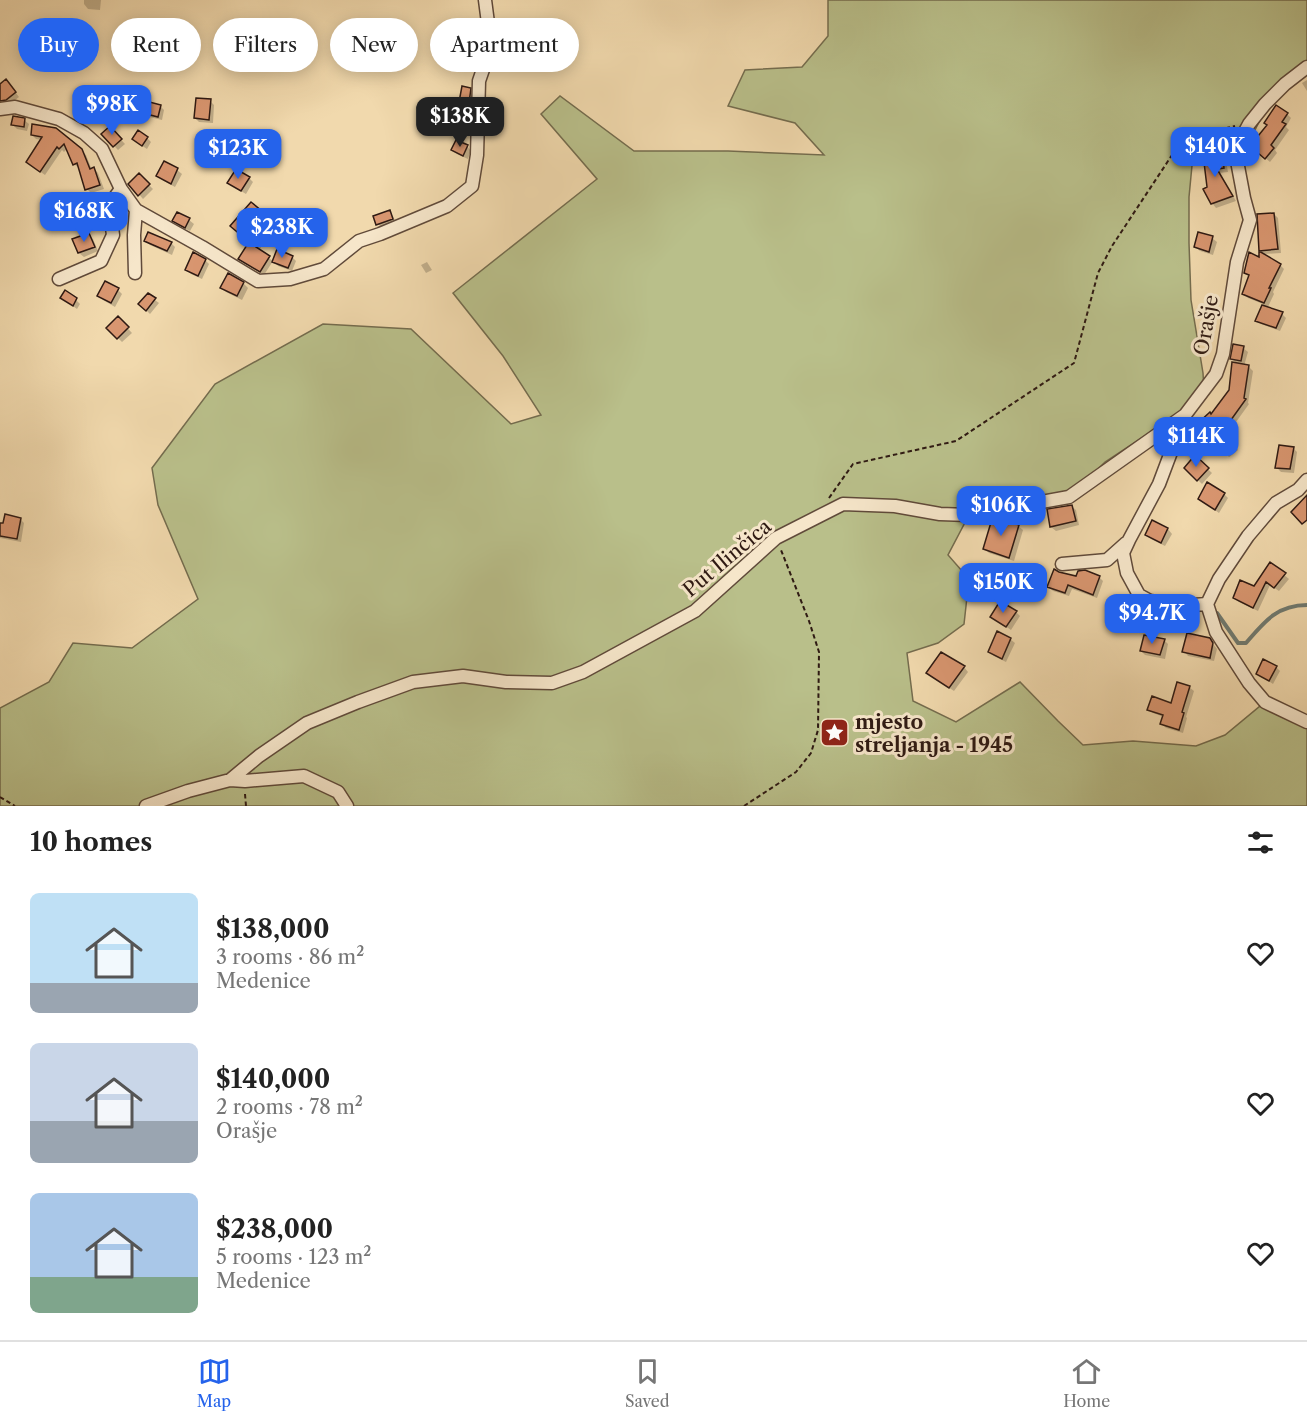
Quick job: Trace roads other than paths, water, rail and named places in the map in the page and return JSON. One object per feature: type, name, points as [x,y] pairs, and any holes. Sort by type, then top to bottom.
[{"type":"street","points":[[0,109],[15,107],[59,119],[84,132],[102,149],[121,189],[136,210],[258,281],[290,279],[324,269],[359,241],[447,206],[472,186],[477,155],[479,81],[491,46],[485,0]]},
{"type":"street","name":"Orašje","points":[[1207,604],[1179,606],[1150,601],[1139,595],[1126,573],[1123,553],[1158,484],[1185,415],[1216,374],[1223,354],[1237,262],[1250,220],[1237,162],[1237,146],[1249,124],[1265,104],[1307,67]]},
{"type":"street","points":[[59,279],[101,261],[113,235],[109,205],[121,189]]},
{"type":"street","points":[[135,273],[136,210]]},
{"type":"street","name":"Put Ilinčica","points":[[230,780],[259,756],[307,723],[413,682],[463,676],[506,682],[552,683],[583,672],[695,611],[776,538],[843,504],[895,506],[940,514],[969,515],[1070,497],[1185,415]]},
{"type":"street","points":[[1307,480],[1298,490],[1276,503],[1248,536],[1219,579],[1207,604],[1216,632],[1248,683],[1264,702],[1307,722]]},
{"type":"street","points":[[1062,564],[1107,560],[1129,540]]},
{"type":"street","name":"Put Ilinčica","points":[[147,806],[230,780],[245,781],[304,776],[338,792],[347,806]]},
{"type":"waterway","points":[[1217,613],[1238,643],[1246,643],[1265,622],[1279,611],[1307,605]]},
{"type":"place","name":"mjesto streljanja - 1945","points":[[834,733]]}]
